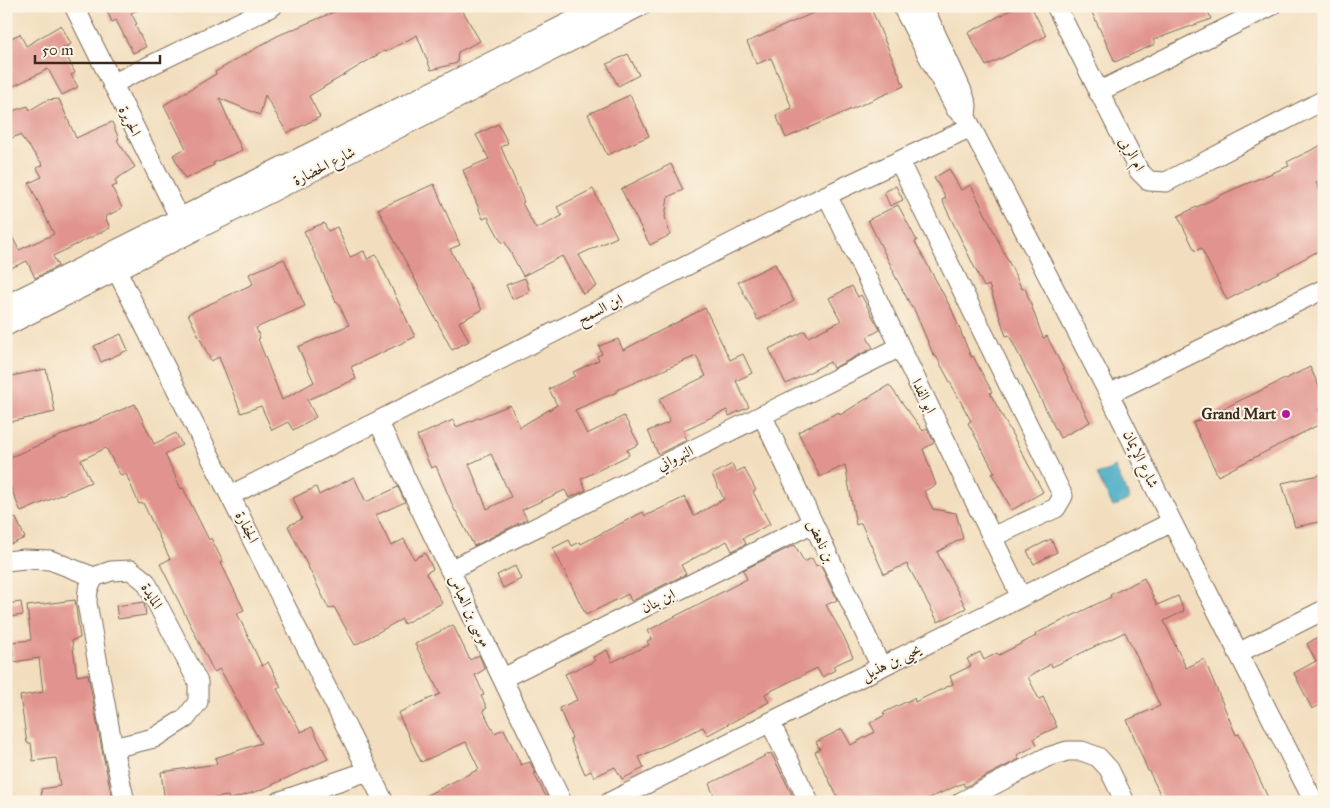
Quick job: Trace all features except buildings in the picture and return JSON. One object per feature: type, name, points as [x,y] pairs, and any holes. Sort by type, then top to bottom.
[{"type":"street","name":"الحريرة","points":[[74,6],[183,226]]},
{"type":"street","points":[[112,84],[273,6]]},
{"type":"street","name":"شارع الحضارة","points":[[6,326],[112,262],[602,6]]},
{"type":"street","name":"شارع الحضارة","points":[[183,226],[641,6]]},
{"type":"street","name":"شارع الإيمان","points":[[902,6],[956,109],[968,122],[1109,394],[1314,802]]},
{"type":"street","name":"ام الربى","points":[[1056,6],[1139,171],[1149,180],[1166,182],[1324,100]]},
{"type":"street","points":[[1098,92],[1271,6]]},
{"type":"street","name":"شارع الإيمان","points":[[930,9],[967,105],[968,122]]},
{"type":"street","name":"ابن السمح","points":[[231,495],[827,195],[899,161],[968,122]]},
{"type":"street","points":[[899,161],[1063,496],[1056,508],[992,537]]},
{"type":"street","name":"ابو الفدا","points":[[827,195],[1021,597]]},
{"type":"street","name":"شارع الحضارة","points":[[6,305],[112,262]]},
{"type":"street","name":"الجفارة","points":[[112,262],[384,802]]},
{"type":"street","points":[[1109,394],[1324,289]]},
{"type":"street","name":"النهرواني","points":[[450,570],[900,347]]},
{"type":"street","name":"بن ناهض","points":[[762,415],[881,667]]},
{"type":"street","name":"موسى بن العباس","points":[[378,421],[562,802]]},
{"type":"street","name":"يحيى بن هذيل","points":[[610,802],[1172,522]]},
{"type":"street","name":"ابن بنان","points":[[503,678],[813,523]]},
{"type":"street","points":[[6,561],[25,559],[50,560],[94,577],[88,590],[88,603],[113,748],[126,802]]},
{"type":"street","name":"المايدة","points":[[94,577],[111,571],[131,570],[146,582],[198,682],[198,702],[186,718],[154,738],[113,748]]},
{"type":"street","points":[[1238,653],[1324,610]]},
{"type":"street","points":[[770,722],[809,802]]},
{"type":"street","points":[[961,802],[1045,758],[1067,751],[1082,751],[1098,757],[1109,769],[1125,802]]},
{"type":"street","points":[[278,802],[368,771]]},
{"type":"water","points":[[1115,467],[1130,499],[1113,507],[1097,475]]},
{"type":"place","name":"Grand Mart","points":[[1286,414]]}]
